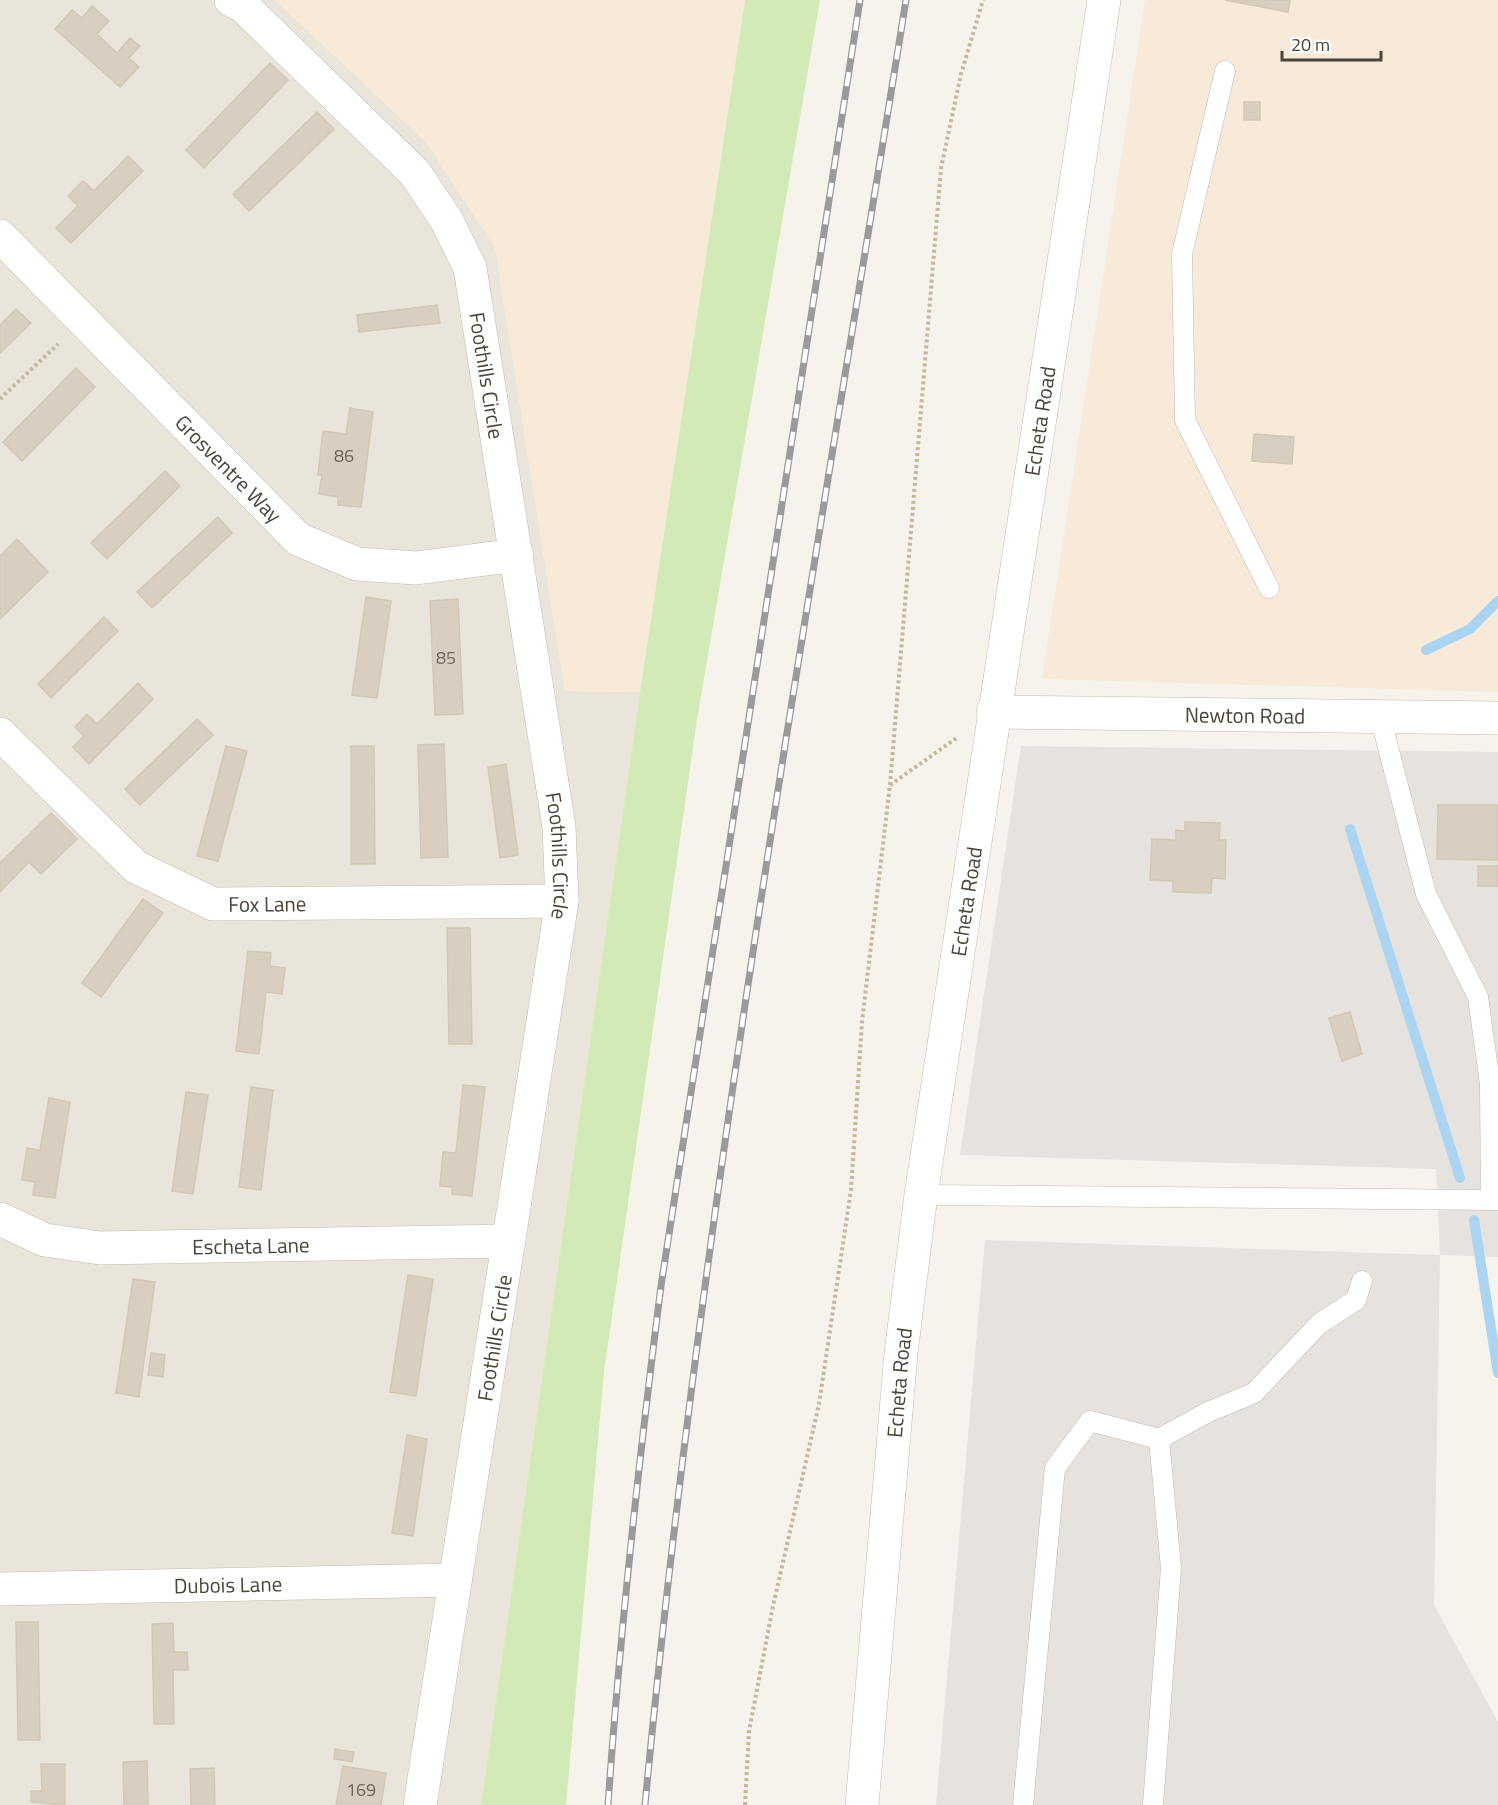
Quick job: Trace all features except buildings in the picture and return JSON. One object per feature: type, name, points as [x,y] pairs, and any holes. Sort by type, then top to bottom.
[{"type":"street","name":"Foothills Circle","points":[[231,0],[243,6],[415,173],[447,221],[470,268],[559,827],[562,902],[420,1805]]},
{"type":"street","name":"Echeta Road","points":[[862,1805],[901,1353],[921,1195],[993,712],[1104,0]]},
{"type":"street","name":"Grosventre Way","points":[[0,236],[298,539],[357,564],[416,568],[517,555]]},
{"type":"street","name":"Newton Road","points":[[993,712],[1498,718]]},
{"type":"street","name":"Fox Lane","points":[[0,734],[136,867],[213,904],[562,902]]},
{"type":"street","name":"Escheta Lane","points":[[0,1220],[45,1240],[100,1248],[509,1241]]},
{"type":"street","name":"Dubois Lane","points":[[0,1589],[455,1580]]},
{"type":"lane","points":[[1225,71],[1182,254],[1185,420],[1269,588]]},
{"type":"lane","points":[[921,1195],[1495,1200],[1490,1084],[1479,997],[1426,894],[1380,716]]},
{"type":"lane","points":[[1023,1805],[1055,1468],[1090,1421],[1159,1438],[1208,1412],[1254,1393],[1319,1324],[1356,1300],[1362,1281]]},
{"type":"lane","points":[[1153,1805],[1172,1568],[1159,1438]]},
{"type":"path","points":[[746,1805],[749,1731],[773,1606],[819,1404],[851,1191],[862,1022],[890,785],[941,168],[962,74],[983,0]]},
{"type":"path","points":[[0,399],[83,321]]},
{"type":"path","points":[[890,785],[993,712]]},
{"type":"shaded area","points":[[0,0],[275,0],[426,142],[495,247],[565,691],[640,692],[481,1805],[0,1805]]},
{"type":"shaded area","points":[[275,0],[745,0],[640,692],[565,691],[495,247],[426,142]]},
{"type":"shaded area","points":[[1145,0],[1498,0],[1498,692],[1042,679]]},
{"type":"shaded area","points":[[1021,746],[1498,752],[1498,1257],[1440,1255],[1436,1169],[960,1155]]},
{"type":"shaded area","points":[[985,1240],[1440,1255],[1434,1605],[1498,1722],[1498,1805],[936,1805]]},
{"type":"green space","points":[[745,0],[820,0],[697,719],[604,1372],[566,1805],[481,1805],[640,692]]},
{"type":"waterway","points":[[1426,650],[1470,629],[1498,601]]},
{"type":"waterway","points":[[1350,829],[1460,1178]]},
{"type":"waterway","points":[[1474,1220],[1498,1373]]},
{"type":"railway","points":[[608,1805],[631,1545],[661,1286],[860,0]]},
{"type":"railway","points":[[645,1805],[696,1352],[727,1126],[796,675],[906,0]]}]
